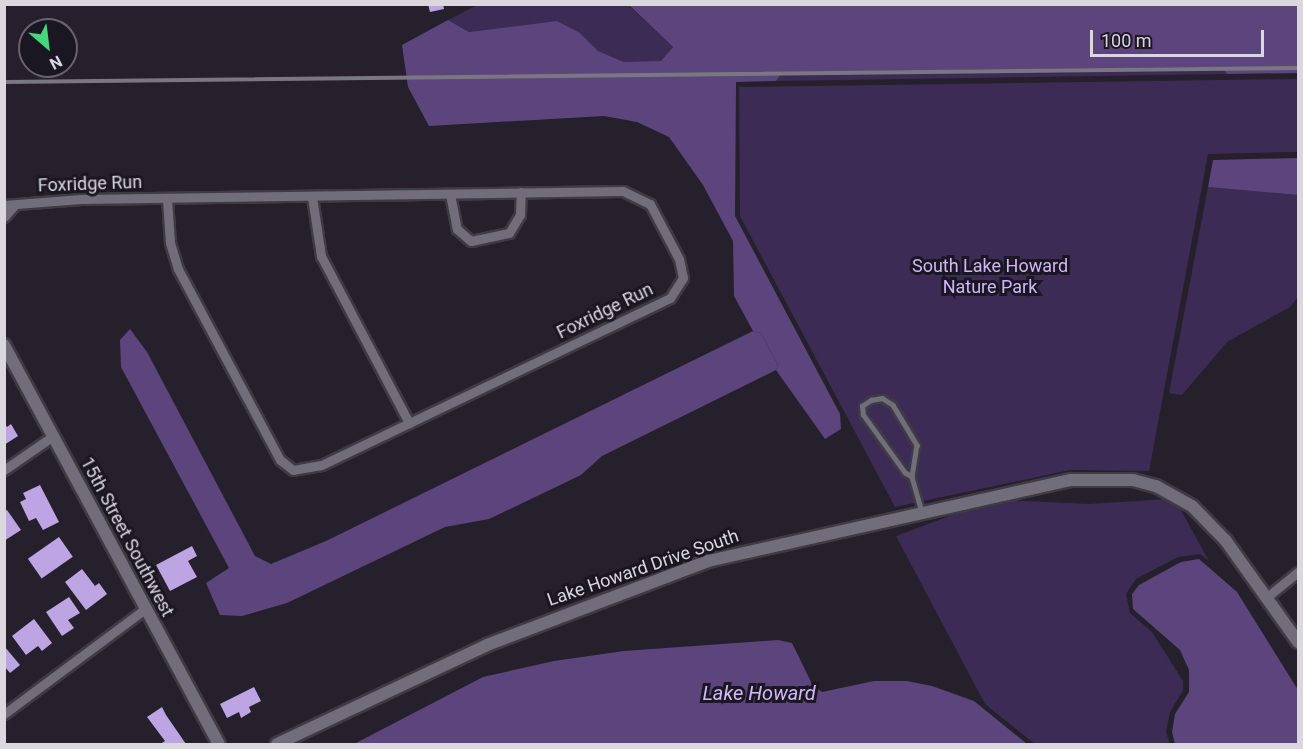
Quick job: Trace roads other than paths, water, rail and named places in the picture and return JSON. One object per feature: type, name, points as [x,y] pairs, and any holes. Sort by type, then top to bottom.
[{"type":"street","points":[[450,194],[457,230],[471,241],[500,238],[509,233],[520,215],[520,192]]},
{"type":"street","name":"Foxridge Run","points":[[9,206],[68,199],[632,192],[643,198],[655,213],[679,259],[683,278],[670,297],[312,468],[293,470],[280,460],[178,269],[170,243],[167,198]]},
{"type":"street","points":[[312,197],[321,256],[409,423]]},
{"type":"street","points":[[4,217],[9,206]]},
{"type":"street","name":"15th Street Southwest","points":[[4,345],[211,738],[219,744]]},
{"type":"street","points":[[4,470],[52,436]]},
{"type":"street","name":"Lake Howard Drive South","points":[[277,744],[477,650],[639,585],[708,561],[922,511],[1071,480],[1122,478],[1148,484],[1175,495],[1206,519],[1299,642]]},
{"type":"street","points":[[1267,597],[1299,572]]},
{"type":"street","points":[[4,714],[145,609]]},
{"type":"lane","points":[[912,477],[905,473],[863,415],[862,406],[871,400],[882,399],[893,405],[917,445],[912,477],[922,511]]},
{"type":"water","points":[[130,329],[147,352],[255,556],[271,564],[326,541],[753,331],[761,333],[778,365],[776,370],[602,456],[581,475],[489,519],[445,527],[287,603],[242,616],[220,615],[206,583],[229,568],[121,367],[120,340]]},
{"type":"water","points":[[1199,559],[1237,592],[1298,690],[1298,744],[1175,744],[1172,732],[1175,714],[1189,692],[1189,670],[1180,650],[1133,609],[1132,594],[1139,585],[1181,562]]},
{"type":"water","name":"Lake Howard","points":[[778,640],[792,643],[813,686],[822,692],[874,681],[907,681],[932,686],[974,701],[1027,744],[354,744],[483,677],[554,661],[624,651]]},
{"type":"railway","points":[[4,82],[1298,68]]},
{"type":"park label","name":"South Lake Howard Nature Park","points":[[990,277]]}]
